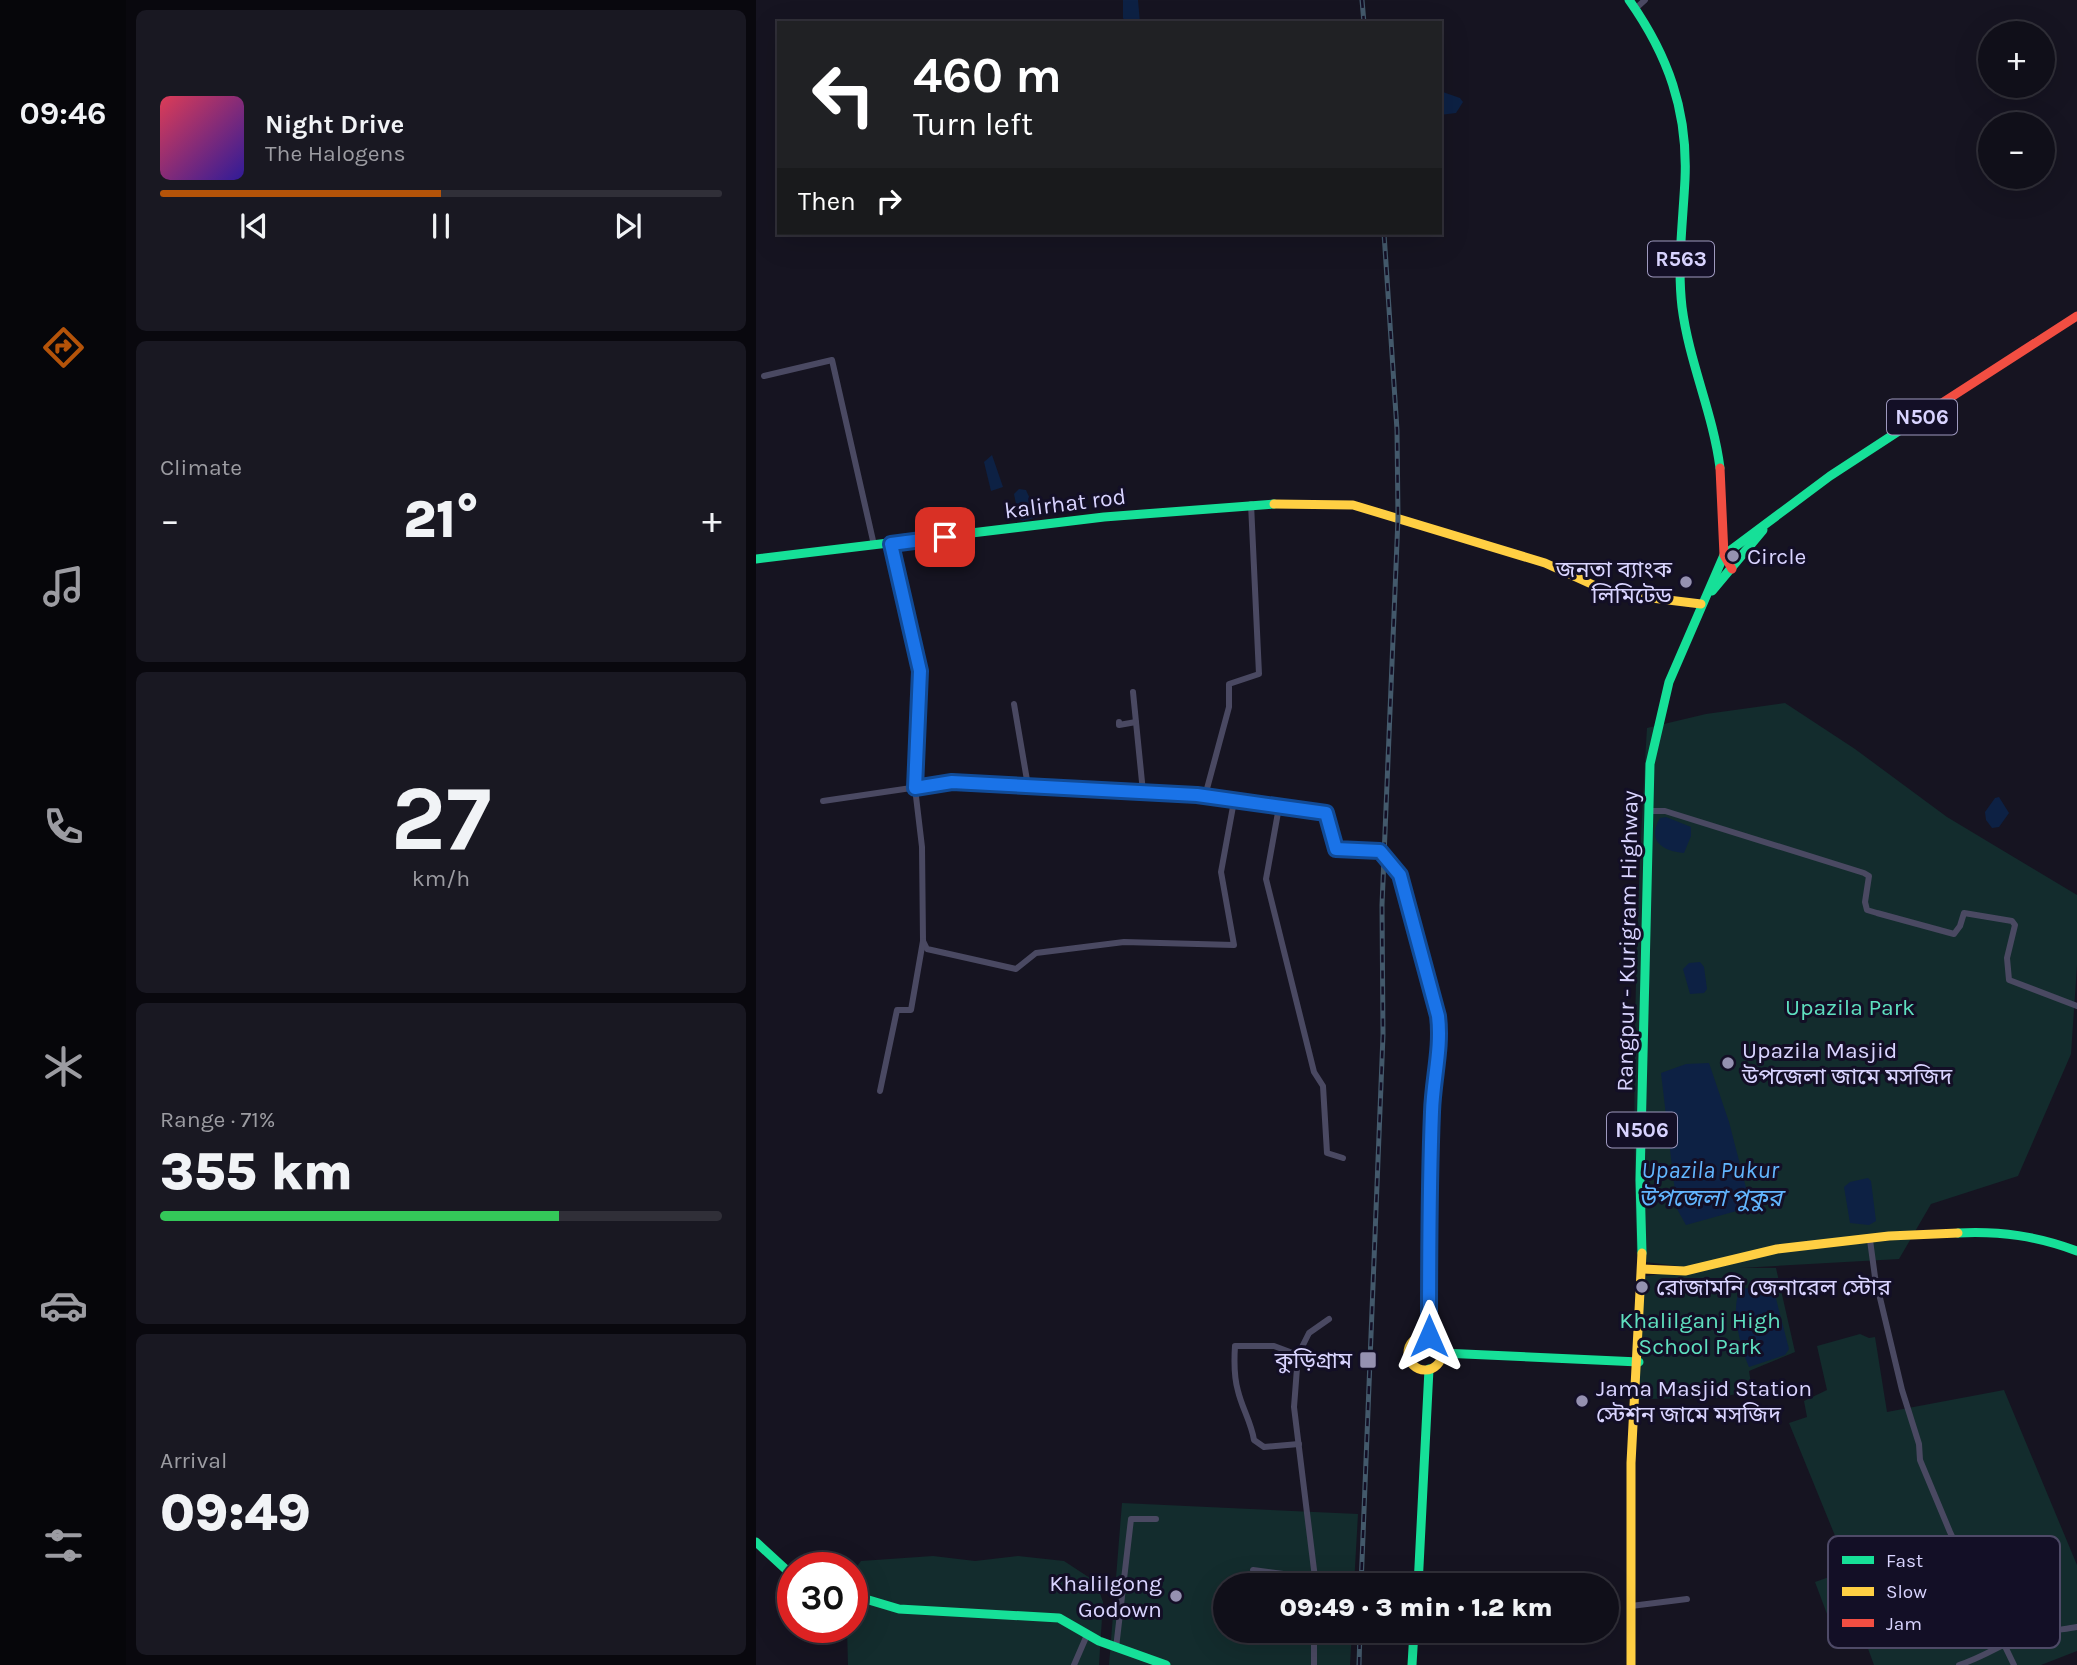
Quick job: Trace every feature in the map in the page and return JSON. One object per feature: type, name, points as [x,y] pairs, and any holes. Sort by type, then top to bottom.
[{"type":"main road","name":"R563","points":[[1629,0],[1671,71],[1685,135],[1681,301],[1689,354],[1717,450],[1724,555],[1732,569]]},
{"type":"main road","name":"N506","points":[[1700,604],[1724,555],[1735,545],[1830,476],[2077,316]]},
{"type":"main road","name":"kalirhat rod","points":[[756,559],[1104,517],[1251,504],[1318,502],[1378,512],[1545,564],[1611,593],[1700,604]]},
{"type":"main road","name":"N506","points":[[1700,604],[1770,522]]},
{"type":"main road","name":"R563","points":[[1723,527],[1743,556]]},
{"type":"main road","name":"Rangpur - Kurigram Highway","points":[[1631,1665],[1631,1463],[1643,1269],[1640,1180],[1649,811],[1654,731],[1672,667],[1700,604]]},
{"type":"main road","points":[[1643,1269],[1685,1271],[1777,1249],[1999,1231],[2044,1239],[2077,1251]]},
{"type":"main road","points":[[1429,1336],[1438,1342],[1442,1353],[1438,1363],[1429,1369],[1418,1368],[1408,1356],[1414,1340],[1429,1336]]},
{"type":"main road","points":[[1442,1353],[1639,1362]]},
{"type":"main road","points":[[1419,1573],[1429,1369]]},
{"type":"main road","points":[[756,1542],[777,1561]]},
{"type":"main road","points":[[868,1600],[899,1609],[1059,1618],[1116,1648],[1166,1665]]},
{"type":"main road","points":[[1412,1665],[1413,1643]]},
{"type":"street","points":[[1635,9],[1645,0]]},
{"type":"street","points":[[764,376],[832,360],[874,545]]},
{"type":"street","points":[[1205,796],[1229,707],[1229,684],[1259,674],[1251,504]]},
{"type":"street","points":[[880,1091],[897,1010],[911,1010],[923,941],[922,846],[915,788],[920,671],[891,544]]},
{"type":"street","points":[[1133,692],[1143,792]]},
{"type":"street","points":[[1014,704],[1028,786]]},
{"type":"street","points":[[1119,722],[1119,725],[1136,722]]},
{"type":"street","points":[[823,801],[952,782],[1205,796],[1326,813],[1336,849],[1380,851],[1400,875],[1441,1040],[1432,1098],[1428,1219],[1429,1336]]},
{"type":"street","points":[[923,941],[927,949],[1016,969],[1036,953],[1124,942],[1234,945],[1221,872],[1234,801]]},
{"type":"street","points":[[1279,807],[1266,879],[1314,1072],[1323,1086],[1327,1153],[1343,1158]]},
{"type":"street","points":[[1649,811],[1665,811],[1864,873],[1868,876],[1865,902],[1867,910],[1877,914],[1954,934],[1964,913],[2012,921],[2015,925],[2007,958],[2008,978],[2077,1006]]},
{"type":"street","points":[[1870,1240],[1875,1277],[1902,1390],[1919,1444],[1920,1460],[1952,1536]]},
{"type":"street","points":[[1314,1573],[1294,1408],[1298,1355],[1309,1334],[1329,1319]]},
{"type":"street","points":[[1298,1355],[1274,1346],[1235,1346],[1234,1361],[1237,1388],[1254,1440],[1264,1447],[1299,1444]]},
{"type":"street","points":[[1116,1648],[1131,1519],[1156,1519]]},
{"type":"street","points":[[1253,1570],[1268,1573]]},
{"type":"street","points":[[1631,1606],[1687,1599]]},
{"type":"street","points":[[1074,1665],[1087,1635]]},
{"type":"street","points":[[1314,1643],[1314,1665]]},
{"type":"street","points":[[1959,1665],[1999,1648]]},
{"type":"street","points":[[2006,1648],[2014,1665]]},
{"type":"green space","name":"Upazila Park","points":[[1785,703],[1855,749],[1947,817],[2077,895],[2077,965],[2071,1054],[2018,1176],[1931,1204],[1899,1259],[1740,1268],[1776,1268],[1795,1352],[1749,1371],[1752,1390],[1719,1398],[1639,1399],[1638,1277],[1703,1269],[1637,1261],[1634,1128],[1636,994],[1647,728],[1706,714]]},
{"type":"green space","points":[[1860,1334],[1869,1338],[1875,1337],[1887,1412],[2004,1390],[2077,1565],[2077,1651],[2041,1665],[1874,1665],[1868,1648],[2060,1648],[2060,1536],[1835,1536],[1789,1423],[1807,1417],[1804,1401],[1827,1390],[1817,1346]]},
{"type":"green space","points":[[1122,1503],[1358,1514],[1355,1573],[1213,1573],[1213,1643],[1351,1643],[1350,1665],[1109,1665]]},
{"type":"green space","points":[[933,1556],[975,1561],[1018,1556],[1064,1561],[1096,1582],[1103,1602],[1099,1665],[848,1665],[847,1643],[868,1643],[868,1561]]},
{"type":"green space","points":[[1828,1577],[1828,1617],[1815,1582]]},
{"type":"water","points":[[1123,0],[1138,0],[1140,21],[1125,21]]},
{"type":"water","points":[[1442,92],[1460,98],[1463,102],[1456,113],[1442,115]]},
{"type":"water","points":[[992,455],[1003,487],[991,491],[984,462]]},
{"type":"water","points":[[1019,489],[1026,490],[1038,517],[1023,521],[1019,519],[1014,494]]},
{"type":"water","points":[[1999,797],[2009,813],[1999,827],[1992,828],[1986,820],[1985,812],[1995,798]]},
{"type":"water","points":[[1666,817],[1691,827],[1691,836],[1684,853],[1663,847],[1656,838],[1656,826],[1660,818]]},
{"type":"water","points":[[1700,962],[1704,967],[1707,989],[1704,993],[1690,994],[1683,969],[1689,963]]},
{"type":"water","name":"Upazila Pukur উপজেলা পুকুর","points":[[1709,1063],[1729,1122],[1751,1207],[1686,1225],[1677,1209],[1661,1073],[1686,1064]]},
{"type":"water","points":[[1868,1178],[1871,1181],[1876,1221],[1869,1225],[1850,1223],[1844,1187],[1850,1182]]},
{"type":"water","points":[[1768,1285],[1774,1291],[1789,1349],[1785,1355],[1749,1367],[1736,1317],[1738,1297],[1741,1289]]},
{"type":"railway","points":[[1362,0],[1364,21]]},
{"type":"railway","points":[[1362,1573],[1383,1035],[1382,905],[1398,518],[1397,430],[1384,235]]},
{"type":"railway","points":[[1359,1665],[1360,1643]]},
{"type":"traffic: fast","points":[[1629,0],[1665,63],[1679,107],[1685,154],[1680,259],[1682,307],[1720,468]]},
{"type":"traffic: fast","points":[[1642,1253],[1640,1180],[1650,764],[1669,682],[1724,555],[1830,476],[1928,412]]},
{"type":"traffic: fast","points":[[756,559],[1104,517],[1274,504]]},
{"type":"traffic: fast","points":[[1712,591],[1763,530]]},
{"type":"traffic: fast","points":[[1958,1233],[2019,1236],[2077,1251]]},
{"type":"traffic: fast","points":[[1442,1353],[1639,1362]]},
{"type":"traffic: fast","points":[[1419,1573],[1429,1369]]},
{"type":"traffic: fast","points":[[756,1542],[777,1561]]},
{"type":"traffic: fast","points":[[868,1600],[899,1609],[1059,1618],[1099,1641],[1166,1665]]},
{"type":"traffic: fast","points":[[1412,1665],[1413,1643]]},
{"type":"traffic: slow","points":[[1274,504],[1353,505],[1545,563],[1611,593],[1701,604]]},
{"type":"traffic: slow","points":[[1643,1269],[1685,1271],[1777,1249],[1889,1236],[1958,1233]]},
{"type":"traffic: slow","points":[[1631,1665],[1631,1463],[1642,1253]]},
{"type":"traffic: slow","points":[[1425,1336],[1437,1341],[1442,1353],[1437,1365],[1425,1370],[1413,1365],[1408,1353],[1413,1341],[1425,1336]]},
{"type":"traffic: jam","points":[[1928,412],[2077,316]]},
{"type":"traffic: jam","points":[[1720,468],[1724,555],[1732,569]]},
{"type":"place","name":"Circle","points":[[1733,556]]},
{"type":"place","name":"জনতা ব্যাংক লিমিটেড","points":[[1686,582]]},
{"type":"place","name":"Upazila Masjid উপজেলা জামে মসজিদ","points":[[1728,1063]]},
{"type":"place","name":"রোজামনি জেনারেল স্টোর","points":[[1642,1287]]},
{"type":"place","name":"কুড়িগ্রাম","points":[[1368,1360]]},
{"type":"place","name":"Jama Masjid Station স্টেশন জামে মসজিদ","points":[[1582,1401]]},
{"type":"place","name":"Khalilgong Godown","points":[[1176,1596]]},
{"type":"route","points":[[945,537],[891,544],[920,671],[915,788],[952,782],[1197,795],[1326,813],[1336,849],[1380,851],[1400,875],[1438,1016],[1441,1040],[1434,1068],[1432,1098],[1428,1219],[1429,1336]]},
{"type":"park label","name":"Khalilganj High School Park","points":[[1700,1333]]}]
